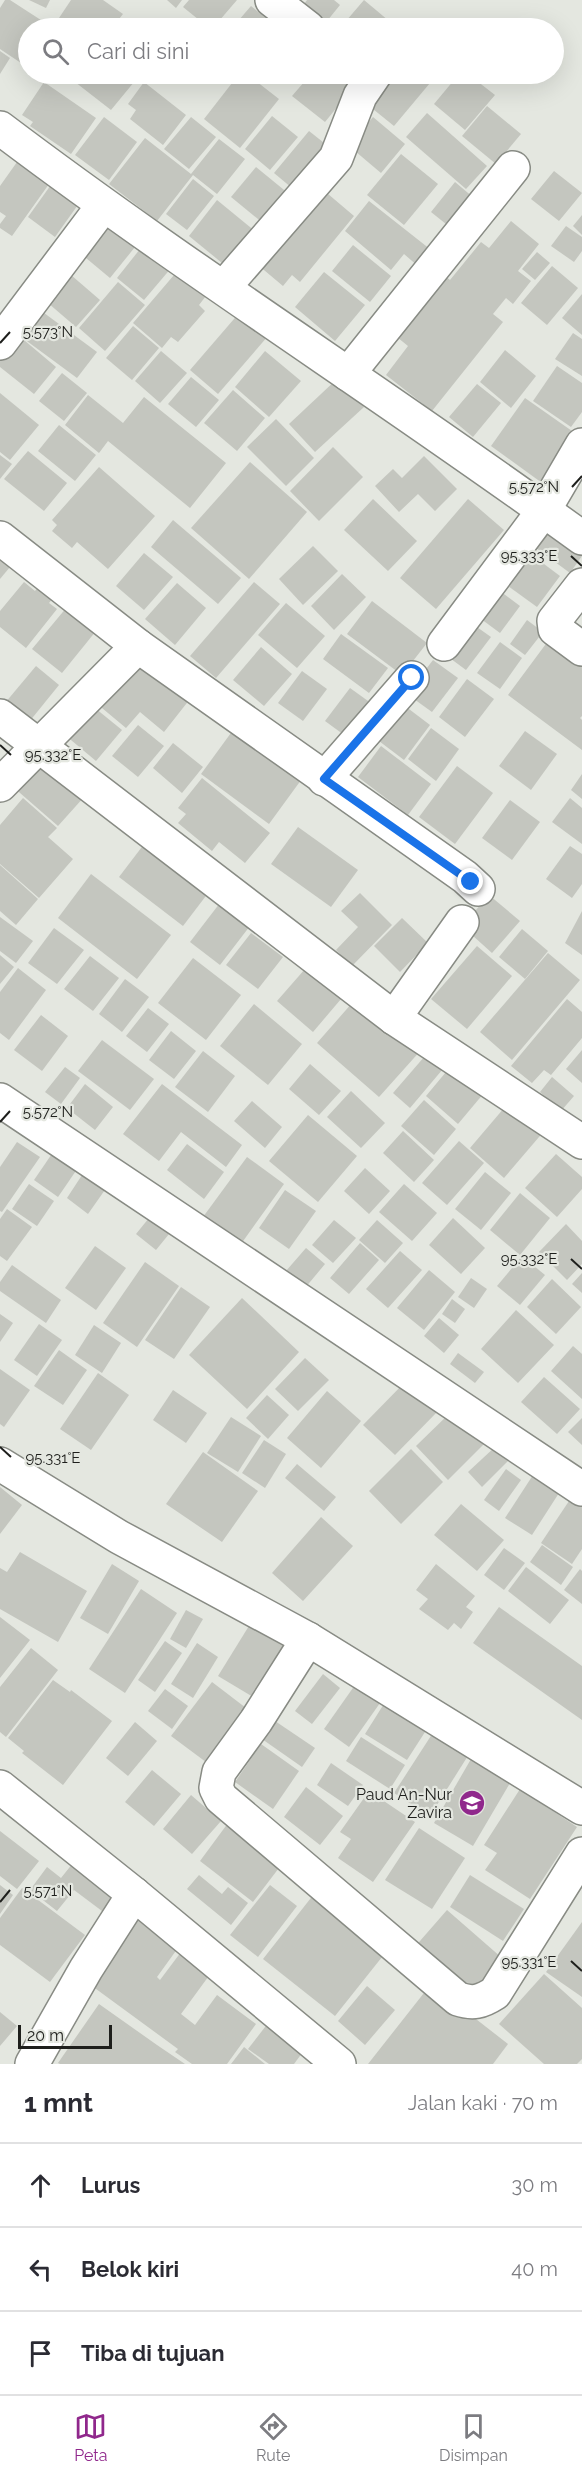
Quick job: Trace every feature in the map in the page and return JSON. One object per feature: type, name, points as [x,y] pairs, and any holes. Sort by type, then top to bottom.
[{"type":"street","points":[[272,0],[295,18]]},
{"type":"street","points":[[224,287],[336,158],[366,84]]},
{"type":"street","points":[[0,128],[103,206],[224,287],[582,538]]},
{"type":"street","points":[[348,374],[513,168]]},
{"type":"street","points":[[0,343],[103,206]]},
{"type":"street","points":[[444,644],[544,510],[582,445]]},
{"type":"street","points":[[0,538],[138,646],[465,877],[478,889]]},
{"type":"street","points":[[582,585],[555,621],[555,629],[582,649]]},
{"type":"street","points":[[0,784],[138,646]]},
{"type":"street","points":[[324,779],[412,678]]},
{"type":"street","points":[[0,716],[394,1018],[582,1142]]},
{"type":"street","points":[[394,1018],[462,922]]},
{"type":"street","points":[[0,1100],[582,1489]]},
{"type":"street","points":[[0,1464],[119,1538],[308,1639],[582,1808]]},
{"type":"street","points":[[308,1639],[256,1721],[219,1772],[216,1788],[221,1798],[458,1999],[471,2003],[484,2000],[495,1993],[582,1854]]},
{"type":"street","points":[[0,1787],[134,1894],[339,2064]]},
{"type":"street","points":[[32,2064],[86,1969],[134,1894]]},
{"type":"building","points":[[5,0],[10,0],[38,18],[18,18],[18,61],[0,49],[0,8]]},
{"type":"building","points":[[29,0],[50,0],[46,8]]},
{"type":"building","points":[[71,0],[103,0],[123,14],[120,18],[59,18]]},
{"type":"building","points":[[167,0],[182,0],[176,8]]},
{"type":"building","points":[[189,0],[237,0],[222,18],[197,18],[183,7]]},
{"type":"building","points":[[307,0],[334,0],[340,5],[329,18],[313,18],[301,8]]},
{"type":"building","points":[[364,0],[385,18],[349,18]]},
{"type":"building","points":[[251,6],[266,18],[241,18]]},
{"type":"building","points":[[0,51],[10,58],[0,74]]},
{"type":"building","points":[[43,84],[47,84],[96,118],[71,154],[30,126],[33,122],[22,115]]},
{"type":"building","points":[[78,84],[132,84],[111,110]]},
{"type":"building","points":[[143,84],[147,84],[186,115],[163,145],[130,119],[136,110],[128,104]]},
{"type":"building","points":[[231,84],[260,84],[279,99],[240,148],[204,119]]},
{"type":"building","points":[[302,84],[355,85],[325,122],[292,96]]},
{"type":"building","points":[[385,84],[429,84],[394,126],[368,105]]},
{"type":"building","points":[[451,84],[481,84],[495,95],[465,130],[434,104]]},
{"type":"building","points":[[487,106],[521,134],[496,164],[462,136]]},
{"type":"building","points":[[427,113],[487,166],[466,189],[406,137]]},
{"type":"building","points":[[272,116],[298,137],[270,170],[245,149]]},
{"type":"building","points":[[104,117],[137,142],[109,180],[75,155]]},
{"type":"building","points":[[191,117],[216,137],[189,169],[164,149]]},
{"type":"building","points":[[373,117],[405,144],[381,173],[349,146]]},
{"type":"building","points":[[309,131],[333,150],[298,193],[274,173]]},
{"type":"building","points":[[145,138],[191,174],[219,139],[245,159],[217,194],[193,175],[157,221],[109,184]]},
{"type":"building","points":[[401,154],[438,184],[404,225],[367,195]]},
{"type":"building","points":[[22,155],[54,177],[12,236],[0,228],[6,216],[0,212],[0,186]]},
{"type":"building","points":[[256,167],[289,194],[264,224],[231,197]]},
{"type":"building","points":[[554,171],[582,193],[559,221],[531,199]]},
{"type":"building","points":[[193,179],[214,196],[187,230],[166,214]]},
{"type":"building","points":[[53,182],[80,202],[55,237],[28,217]]},
{"type":"building","points":[[455,182],[480,203],[456,232],[431,212]]},
{"type":"building","points":[[321,188],[354,216],[300,282],[292,275],[283,286],[258,265]]},
{"type":"building","points":[[217,200],[262,237],[233,272],[189,236]]},
{"type":"building","points":[[369,201],[440,257],[426,273],[404,254],[391,270],[345,231]]},
{"type":"building","points":[[582,215],[582,235],[573,226]]},
{"type":"building","points":[[511,221],[539,244],[518,271],[531,281],[513,304],[506,298],[493,314],[503,322],[432,411],[386,375],[408,346],[387,329],[444,275],[450,280],[481,242],[489,248]]},
{"type":"building","points":[[106,222],[135,247],[110,278],[80,253]]},
{"type":"building","points":[[566,226],[582,237],[582,251],[574,262],[551,246]]},
{"type":"building","points":[[144,244],[172,267],[144,300],[117,278]]},
{"type":"building","points":[[353,245],[391,276],[370,302],[332,271]]},
{"type":"building","points":[[537,252],[550,263],[535,280],[522,269]]},
{"type":"building","points":[[552,266],[578,288],[547,325],[521,303]]},
{"type":"building","points":[[180,268],[209,292],[199,305],[205,311],[178,342],[171,337],[162,348],[133,323]]},
{"type":"building","points":[[324,272],[365,305],[335,341],[295,307]]},
{"type":"building","points":[[71,275],[100,300],[76,327],[48,303]]},
{"type":"building","points":[[118,282],[145,305],[105,351],[79,328]]},
{"type":"building","points":[[582,294],[582,335],[562,318]]},
{"type":"building","points":[[40,310],[97,352],[77,378],[20,336]]},
{"type":"building","points":[[240,312],[268,336],[218,394],[190,370]]},
{"type":"building","points":[[133,326],[159,348],[132,380],[106,358]]},
{"type":"building","points":[[573,333],[582,339],[582,376],[555,359]]},
{"type":"building","points":[[18,335],[56,367],[34,394],[0,367],[0,357]]},
{"type":"building","points":[[505,350],[536,376],[511,408],[480,382]]},
{"type":"building","points":[[161,351],[187,373],[160,403],[135,381]]},
{"type":"building","points":[[265,351],[301,381],[269,417],[235,387]]},
{"type":"building","points":[[557,366],[582,383],[582,412],[571,427],[533,401]]},
{"type":"building","points":[[62,373],[87,393],[64,421],[39,401]]},
{"type":"building","points":[[191,377],[219,400],[196,427],[168,404]]},
{"type":"building","points":[[337,379],[364,407],[315,452],[289,424]]},
{"type":"building","points":[[477,384],[501,403],[473,437],[449,417]]},
{"type":"building","points":[[233,390],[265,418],[237,451],[204,423]]},
{"type":"building","points":[[0,393],[39,425],[10,460],[0,452]]},
{"type":"building","points":[[88,395],[123,423],[144,397],[226,463],[190,508],[108,441],[99,453],[65,425]]},
{"type":"building","points":[[525,398],[582,438],[549,488],[491,446]]},
{"type":"building","points":[[276,419],[314,458],[286,486],[247,447]]},
{"type":"building","points":[[59,425],[96,455],[75,481],[38,451]]},
{"type":"building","points":[[333,447],[363,477],[319,521],[290,491]]},
{"type":"building","points":[[28,451],[67,483],[44,511],[4,479]]},
{"type":"building","points":[[0,455],[12,464],[0,479]]},
{"type":"building","points":[[424,456],[457,489],[435,511],[418,494],[399,512],[375,486],[393,469],[402,478]]},
{"type":"building","points":[[250,462],[307,512],[249,579],[191,528]]},
{"type":"building","points":[[99,467],[155,516],[108,569],[77,542],[72,548],[52,531],[57,525],[52,520]]},
{"type":"building","points":[[373,499],[417,541],[388,571],[344,530]]},
{"type":"building","points":[[468,499],[504,530],[436,609],[400,578]]},
{"type":"building","points":[[173,520],[241,578],[218,604],[151,547]]},
{"type":"building","points":[[543,521],[582,550],[582,556],[570,573],[528,542]]},
{"type":"building","points":[[313,546],[338,571],[303,605],[279,579]]},
{"type":"building","points":[[528,552],[560,576],[537,607],[504,583]]},
{"type":"building","points":[[144,553],[173,577],[144,610],[116,586]]},
{"type":"building","points":[[0,559],[10,567],[0,579]]},
{"type":"building","points":[[342,574],[366,597],[334,630],[311,606]]},
{"type":"building","points":[[43,581],[57,593],[49,603],[57,609],[26,648],[0,627],[0,611],[24,582],[35,591]]},
{"type":"building","points":[[254,582],[280,604],[216,678],[190,656]]},
{"type":"building","points":[[177,583],[206,608],[175,645],[145,619]]},
{"type":"building","points":[[493,586],[520,606],[500,633],[473,613]]},
{"type":"building","points":[[372,601],[427,643],[402,675],[347,634]]},
{"type":"building","points":[[286,603],[325,636],[297,668],[258,635]]},
{"type":"building","points":[[67,607],[96,631],[62,673],[32,649]]},
{"type":"building","points":[[467,620],[491,637],[466,670],[443,653]]},
{"type":"building","points":[[527,620],[543,632],[525,655],[510,644]]},
{"type":"building","points":[[554,633],[582,654],[582,716],[580,718],[582,720],[582,750],[508,695]]},
{"type":"building","points":[[341,634],[388,668],[369,693],[323,659]]},
{"type":"building","points":[[500,642],[522,658],[500,689],[477,673]]},
{"type":"building","points":[[261,647],[292,674],[264,706],[233,680]]},
{"type":"building","points":[[136,654],[190,699],[164,732],[140,712],[126,728],[96,703]]},
{"type":"building","points":[[433,660],[458,678],[432,712],[407,694]]},
{"type":"building","points":[[36,666],[59,685],[29,722],[5,703]]},
{"type":"building","points":[[302,671],[327,689],[303,721],[278,703]]},
{"type":"building","points":[[467,679],[494,699],[465,737],[439,717]]},
{"type":"building","points":[[350,688],[375,706],[351,740],[325,721]]},
{"type":"building","points":[[90,704],[122,730],[96,761],[65,735]]},
{"type":"building","points":[[405,706],[430,725],[404,760],[379,741]]},
{"type":"building","points":[[138,725],[164,746],[138,777],[112,756]]},
{"type":"building","points":[[236,726],[304,776],[269,824],[201,774]]},
{"type":"building","points":[[431,728],[459,749],[436,781],[408,759]]},
{"type":"building","points":[[525,731],[557,754],[531,790],[499,766]]},
{"type":"building","points":[[173,743],[203,767],[182,793],[153,768]]},
{"type":"building","points":[[381,746],[431,784],[408,815],[358,777]]},
{"type":"building","points":[[38,757],[84,797],[58,826],[12,786]]},
{"type":"building","points":[[457,766],[493,793],[455,844],[419,817]]},
{"type":"building","points":[[582,774],[582,799],[571,790]]},
{"type":"building","points":[[202,778],[270,833],[245,863],[219,842],[212,851],[178,823],[186,814],[178,808]]},
{"type":"building","points":[[23,798],[57,828],[48,837],[73,859],[39,898],[0,864],[0,825]]},
{"type":"building","points":[[570,798],[582,808],[582,844],[552,822]]},
{"type":"building","points":[[510,800],[540,822],[512,860],[482,838]]},
{"type":"building","points":[[298,827],[358,870],[331,907],[271,864]]},
{"type":"building","points":[[151,835],[215,884],[183,926],[119,877]]},
{"type":"building","points":[[570,846],[582,854],[582,884],[572,898],[546,879]]},
{"type":"building","points":[[0,865],[38,899],[16,925],[0,911]]},
{"type":"building","points":[[91,874],[171,935],[137,979],[58,918]]},
{"type":"building","points":[[360,893],[392,925],[352,966],[336,950],[358,927],[341,911]]},
{"type":"building","points":[[489,895],[520,921],[492,953],[462,926]]},
{"type":"building","points":[[223,899],[253,922],[220,965],[190,942]]},
{"type":"building","points":[[582,911],[582,955],[565,943]]},
{"type":"building","points":[[0,917],[33,941],[16,963],[0,951]]},
{"type":"building","points":[[402,918],[428,943],[400,972],[374,946]]},
{"type":"building","points":[[54,928],[84,950],[57,984],[28,963]]},
{"type":"building","points":[[522,929],[548,951],[525,979],[499,957]]},
{"type":"building","points":[[251,933],[283,957],[258,989],[226,965]]},
{"type":"building","points":[[477,946],[512,976],[467,1029],[431,999]]},
{"type":"building","points":[[548,953],[580,980],[512,1060],[480,1032]]},
{"type":"building","points":[[0,955],[14,967],[0,984]]},
{"type":"building","points":[[90,956],[119,978],[93,1011],[64,989]]},
{"type":"building","points":[[193,958],[241,995],[206,1040],[158,1003]]},
{"type":"building","points":[[18,968],[46,990],[9,1040],[0,1033],[0,992]]},
{"type":"building","points":[[305,969],[341,999],[313,1032],[277,1001]]},
{"type":"building","points":[[125,979],[149,997],[122,1032],[99,1014]]},
{"type":"building","points":[[360,994],[422,1049],[379,1097],[317,1043]]},
{"type":"building","points":[[567,999],[582,1012],[582,1038],[551,1075],[544,1070],[532,1083],[511,1066]]},
{"type":"building","points":[[254,1004],[302,1044],[268,1085],[220,1046]]},
{"type":"building","points":[[148,1008],[169,1024],[147,1052],[126,1036]]},
{"type":"building","points":[[41,1015],[68,1036],[42,1071],[14,1050]]},
{"type":"building","points":[[171,1031],[196,1051],[174,1079],[149,1060]]},
{"type":"building","points":[[102,1040],[154,1079],[130,1110],[78,1071]]},
{"type":"building","points":[[431,1049],[448,1063],[410,1108],[393,1093]]},
{"type":"building","points":[[582,1050],[582,1083],[566,1069]]},
{"type":"building","points":[[203,1051],[235,1076],[208,1112],[175,1087]]},
{"type":"building","points":[[456,1060],[489,1087],[458,1124],[426,1096]]},
{"type":"building","points":[[310,1064],[341,1091],[319,1115],[289,1089]]},
{"type":"building","points":[[65,1067],[80,1078],[61,1104],[45,1092]]},
{"type":"building","points":[[552,1077],[574,1096],[561,1111],[540,1092]]},
{"type":"building","points":[[85,1084],[113,1107],[95,1130],[67,1108]]},
{"type":"building","points":[[162,1084],[242,1145],[226,1167],[181,1132],[159,1161],[123,1134]]},
{"type":"building","points":[[351,1091],[385,1123],[361,1148],[327,1117]]},
{"type":"building","points":[[424,1100],[456,1129],[434,1155],[401,1126]]},
{"type":"building","points":[[252,1101],[282,1127],[265,1148],[234,1121]]},
{"type":"building","points":[[510,1101],[545,1130],[504,1178],[470,1148]]},
{"type":"building","points":[[308,1115],[357,1156],[318,1202],[269,1161]]},
{"type":"building","points":[[403,1131],[434,1160],[414,1182],[383,1153]]},
{"type":"building","points":[[459,1141],[484,1163],[447,1205],[422,1183]]},
{"type":"building","points":[[17,1142],[40,1157],[2,1212],[0,1211],[0,1167]]},
{"type":"building","points":[[187,1144],[224,1172],[204,1199],[167,1170]]},
{"type":"building","points":[[58,1145],[82,1162],[58,1197],[34,1180]]},
{"type":"building","points":[[556,1154],[582,1177],[582,1189],[557,1217],[525,1188]]},
{"type":"building","points":[[247,1157],[284,1184],[241,1244],[203,1217]]},
{"type":"building","points":[[365,1168],[390,1191],[369,1214],[344,1191]]},
{"type":"building","points":[[84,1172],[107,1187],[88,1214],[67,1198]]},
{"type":"building","points":[[485,1172],[511,1193],[481,1230],[455,1209]]},
{"type":"building","points":[[29,1184],[54,1201],[37,1226],[12,1209]]},
{"type":"building","points":[[404,1184],[437,1213],[412,1241],[379,1212]]},
{"type":"building","points":[[285,1190],[316,1211],[289,1249],[259,1228]]},
{"type":"building","points":[[520,1193],[550,1218],[520,1255],[490,1230]]},
{"type":"building","points":[[7,1209],[32,1227],[7,1261],[0,1256],[0,1219]]},
{"type":"building","points":[[149,1218],[169,1234],[156,1250],[136,1234]]},
{"type":"building","points":[[453,1218],[485,1248],[461,1274],[429,1245]]},
{"type":"building","points":[[334,1220],[356,1238],[333,1263],[312,1245]]},
{"type":"building","points":[[377,1220],[403,1243],[385,1263],[359,1240]]},
{"type":"building","points":[[566,1224],[582,1241],[582,1264],[567,1280],[539,1252]]},
{"type":"building","points":[[360,1243],[379,1260],[349,1294],[330,1278]]},
{"type":"building","points":[[95,1246],[126,1268],[96,1310],[65,1288]]},
{"type":"building","points":[[306,1248],[325,1264],[305,1288],[286,1271]]},
{"type":"building","points":[[400,1251],[422,1270],[388,1308],[366,1289]]},
{"type":"building","points":[[522,1256],[545,1275],[520,1305],[497,1286]]},
{"type":"building","points":[[145,1262],[179,1286],[137,1347],[103,1323]]},
{"type":"building","points":[[12,1265],[61,1300],[46,1323],[0,1291],[0,1282]]},
{"type":"building","points":[[429,1270],[455,1292],[424,1330],[397,1308]]},
{"type":"building","points":[[582,1273],[582,1293],[572,1284]]},
{"type":"building","points":[[471,1278],[487,1289],[474,1308],[458,1297]]},
{"type":"building","points":[[552,1279],[581,1307],[556,1334],[527,1307]]},
{"type":"building","points":[[181,1287],[210,1307],[174,1359],[145,1340]]},
{"type":"building","points":[[242,1298],[299,1352],[247,1409],[189,1355]]},
{"type":"building","points":[[452,1299],[465,1309],[455,1323],[442,1314]]},
{"type":"building","points":[[516,1310],[554,1345],[518,1383],[481,1349]]},
{"type":"building","points":[[0,1314],[13,1323],[0,1342]]},
{"type":"building","points":[[439,1318],[459,1335],[444,1353],[424,1336]]},
{"type":"building","points":[[39,1324],[62,1340],[37,1376],[14,1360]]},
{"type":"building","points":[[94,1325],[121,1343],[102,1373],[75,1355]]},
{"type":"building","points":[[573,1346],[582,1354],[582,1399],[551,1371]]},
{"type":"building","points":[[59,1350],[87,1370],[63,1405],[34,1386]]},
{"type":"building","points":[[458,1353],[484,1372],[475,1383],[450,1364]]},
{"type":"building","points":[[305,1358],[329,1380],[298,1411],[275,1389]]},
{"type":"building","points":[[0,1369],[30,1390],[4,1427],[0,1424]]},
{"type":"building","points":[[98,1373],[129,1395],[91,1450],[60,1429]]},
{"type":"building","points":[[544,1377],[580,1409],[557,1434],[521,1402]]},
{"type":"building","points":[[407,1380],[438,1411],[395,1455],[363,1425]]},
{"type":"building","points":[[173,1390],[207,1413],[186,1443],[153,1420]]},
{"type":"building","points":[[327,1391],[361,1421],[321,1468],[287,1438]]},
{"type":"building","points":[[267,1395],[289,1415],[268,1439],[246,1418]]},
{"type":"building","points":[[452,1411],[484,1444],[448,1480],[416,1446]]},
{"type":"building","points":[[231,1417],[261,1436],[238,1472],[207,1453]]},
{"type":"building","points":[[582,1418],[582,1445],[568,1432]]},
{"type":"building","points":[[264,1440],[286,1454],[265,1488],[242,1473]]},
{"type":"building","points":[[496,1446],[509,1460],[482,1487],[468,1472]]},
{"type":"building","points":[[411,1449],[443,1482],[401,1524],[369,1491]]},
{"type":"building","points":[[203,1452],[258,1491],[222,1542],[166,1504]]},
{"type":"building","points":[[297,1464],[336,1497],[324,1511],[285,1478]]},
{"type":"building","points":[[506,1469],[521,1480],[499,1511],[484,1500]]},
{"type":"building","points":[[533,1475],[559,1493],[532,1535],[505,1518]]},
{"type":"building","points":[[0,1487],[22,1505],[0,1534]]},
{"type":"building","points":[[577,1489],[582,1492],[582,1549],[572,1564],[541,1543]]},
{"type":"building","points":[[461,1504],[504,1540],[477,1571],[434,1535]]},
{"type":"building","points":[[321,1517],[353,1546],[303,1601],[272,1573]]},
{"type":"building","points":[[542,1545],[573,1567],[561,1585],[530,1562]]},
{"type":"building","points":[[504,1548],[525,1563],[504,1590],[484,1575]]},
{"type":"building","points":[[20,1552],[87,1591],[58,1642],[0,1609],[0,1568],[7,1572]]},
{"type":"building","points":[[112,1564],[139,1581],[108,1634],[80,1618]]},
{"type":"building","points":[[436,1564],[475,1596],[466,1607],[473,1612],[461,1629],[454,1623],[448,1630],[419,1609],[428,1599],[416,1590]]},
{"type":"building","points":[[526,1567],[569,1600],[550,1624],[508,1591]]},
{"type":"building","points":[[580,1569],[582,1571],[582,1604],[564,1590]]},
{"type":"building","points":[[141,1589],[177,1613],[125,1693],[89,1669]]},
{"type":"building","points":[[499,1607],[582,1666],[582,1720],[473,1643]]},
{"type":"building","points":[[186,1610],[203,1619],[186,1648],[170,1639]]},
{"type":"building","points":[[0,1617],[30,1640],[0,1678]]},
{"type":"building","points":[[252,1621],[296,1648],[263,1703],[218,1676]]},
{"type":"building","points":[[165,1641],[182,1653],[155,1692],[138,1680]]},
{"type":"building","points":[[197,1643],[218,1657],[193,1698],[171,1684]]},
{"type":"building","points":[[31,1648],[58,1670],[6,1737],[0,1732],[0,1687]]},
{"type":"building","points":[[323,1674],[340,1688],[312,1724],[295,1711]]},
{"type":"building","points":[[53,1680],[70,1692],[71,1690],[112,1721],[63,1785],[22,1753],[24,1751],[8,1738]]},
{"type":"building","points":[[212,1682],[250,1711],[210,1765],[171,1736]]},
{"type":"building","points":[[355,1685],[380,1703],[349,1747],[324,1729]]},
{"type":"building","points":[[165,1689],[188,1706],[172,1729],[148,1711]]},
{"type":"building","points":[[392,1691],[434,1718],[407,1760],[365,1734]]},
{"type":"building","points":[[275,1721],[315,1748],[302,1767],[262,1739]]},
{"type":"building","points":[[135,1722],[157,1741],[128,1776],[106,1758]]},
{"type":"building","points":[[436,1728],[471,1751],[430,1816],[394,1793]]},
{"type":"building","points":[[361,1737],[405,1765],[390,1789],[346,1761]]},
{"type":"building","points":[[261,1744],[299,1771],[273,1809],[235,1782]]},
{"type":"building","name":"Paud An-Nur Zavira","points":[[471,1759],[510,1783],[473,1846],[434,1823]]},
{"type":"building","points":[[331,1763],[363,1785],[348,1806],[317,1785]]},
{"type":"building","points":[[152,1770],[181,1794],[154,1826],[125,1802]]},
{"type":"building","points":[[306,1787],[343,1816],[320,1845],[284,1817]]},
{"type":"building","points":[[520,1789],[577,1827],[530,1899],[485,1870],[497,1853],[484,1845]]},
{"type":"building","points":[[369,1791],[415,1822],[373,1882],[338,1858],[351,1839],[340,1832]]},
{"type":"building","points":[[191,1795],[221,1821],[192,1854],[163,1829]]},
{"type":"building","points":[[231,1819],[285,1860],[253,1902],[200,1861]]},
{"type":"building","points":[[419,1828],[465,1858],[432,1909],[385,1880]]},
{"type":"building","points":[[0,1831],[39,1861],[17,1889],[0,1876]]},
{"type":"building","points":[[73,1863],[122,1901],[110,1917],[74,1890],[57,1911],[30,1890],[47,1867],[61,1878]]},
{"type":"building","points":[[199,1875],[222,1894],[228,1887],[248,1903],[231,1925],[187,1889]]},
{"type":"building","points":[[470,1875],[524,1909],[503,1941],[450,1907]]},
{"type":"building","points":[[0,1885],[13,1895],[0,1914]]},
{"type":"building","points":[[270,1885],[297,1906],[258,1957],[230,1935]]},
{"type":"building","points":[[22,1888],[85,1935],[50,1982],[0,1945],[0,1918]]},
{"type":"building","points":[[314,1894],[386,1952],[335,2016],[263,1959]]},
{"type":"building","points":[[140,1909],[183,1941],[157,1977],[160,1980],[181,1952],[211,1973],[181,2014],[195,2025],[217,1995],[256,2024],[227,2064],[192,2064],[175,2052],[178,2049],[92,1986],[118,1949],[113,1945]]},
{"type":"building","points":[[447,1910],[502,1958],[468,1997],[413,1949]]},
{"type":"building","points":[[582,1922],[582,1997],[546,1972]]},
{"type":"building","points":[[544,1974],[582,2008],[582,2059],[577,2064],[544,2064],[499,2024]]},
{"type":"building","points":[[431,1984],[508,2044],[493,2064],[368,2064]]},
{"type":"building","points":[[367,1986],[395,2010],[365,2045],[338,2021]]},
{"type":"building","points":[[99,2004],[185,2064],[58,2063]]},
{"type":"building","points":[[0,2012],[17,2026],[0,2046]]},
{"type":"building","points":[[272,2018],[308,2045],[294,2064],[269,2064],[248,2049]]},
{"type":"building","points":[[244,2047],[265,2064],[231,2064]]},
{"type":"place","name":"Paud An-Nur Zavira","points":[[472,1803]]},
{"type":"route","points":[[412,678],[324,779],[471,882]]}]
